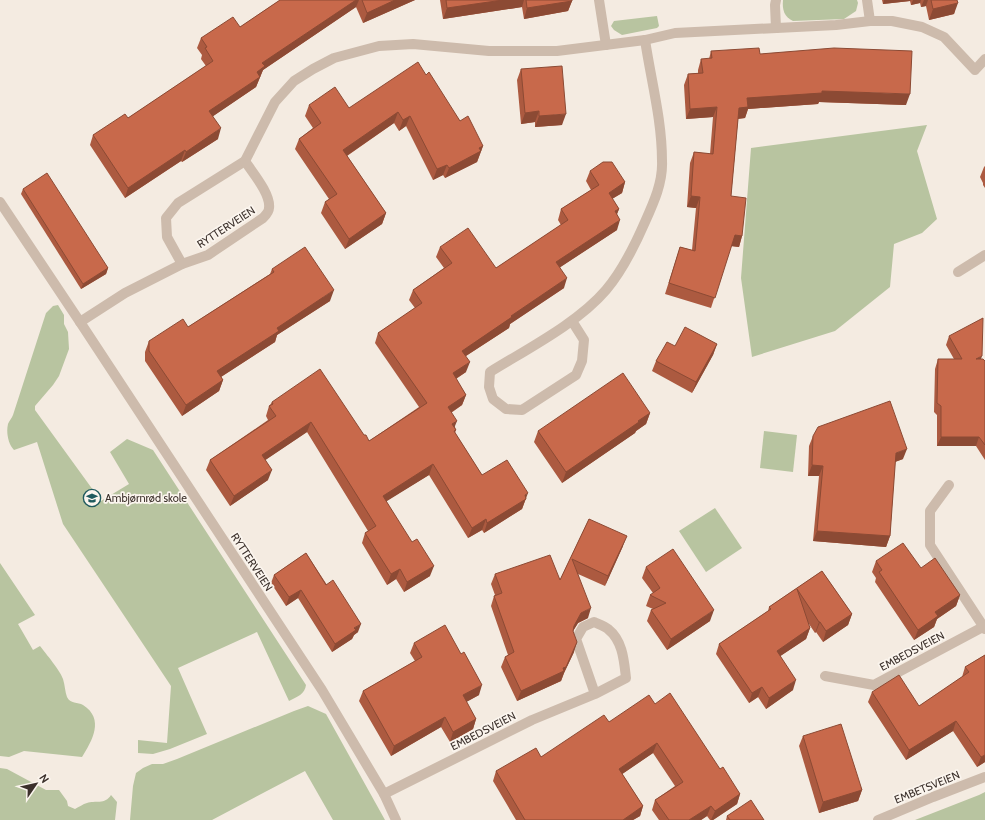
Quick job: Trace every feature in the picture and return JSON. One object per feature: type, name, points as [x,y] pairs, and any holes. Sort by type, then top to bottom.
[{"type":"street","points":[[599,0],[606,44]]},
{"type":"street","points":[[776,0],[774,5],[776,28]]},
{"type":"street","points":[[867,0],[870,21]]},
{"type":"street","points":[[182,264],[166,238],[166,218],[178,204],[245,161],[275,102],[294,81],[312,69],[334,58],[379,46],[413,44],[490,51],[557,52],[606,44],[645,40],[675,33],[836,25],[870,21],[892,21],[931,30],[944,38],[975,70],[985,59]]},
{"type":"street","points":[[572,321],[584,340],[582,361],[576,375],[522,410],[506,409],[493,399],[489,387],[490,372],[572,321],[606,290],[635,245],[659,189],[662,162],[661,132],[645,40]]},
{"type":"street","name":"RYTTERVEIEN","points":[[80,322],[125,293],[182,264],[208,255],[263,218],[267,214],[269,208],[268,196],[245,161]]},
{"type":"street","name":"RYTTERVEIEN","points":[[0,202],[322,690],[384,794],[396,820]]},
{"type":"street","points":[[958,272],[985,255]]},
{"type":"street","name":"EMBEDSVEIEN","points":[[825,676],[874,685],[984,628],[930,545],[930,511],[949,485]]},
{"type":"street","name":"EMBEDSVEIEN","points":[[384,794],[532,720],[595,694],[626,678],[623,655],[618,640],[608,629],[594,622],[583,627],[576,639],[595,694]]},
{"type":"street","name":"EMBETSVEIEN","points":[[878,820],[985,777]]},
{"type":"green space","points":[[783,0],[857,0],[858,3],[856,11],[844,19],[793,21],[784,12]]},
{"type":"green space","points":[[657,16],[659,26],[657,28],[622,35],[611,26],[614,21]]},
{"type":"green space","points":[[927,125],[917,151],[937,219],[922,233],[894,244],[890,287],[835,331],[752,357],[741,278],[751,148]]},
{"type":"green space","points":[[58,305],[64,315],[64,324],[68,332],[69,349],[59,376],[35,406],[35,410],[101,501],[129,484],[110,452],[127,439],[153,450],[306,685],[304,691],[298,697],[289,701],[257,632],[178,668],[207,734],[170,749],[153,754],[138,753],[138,740],[167,743],[171,686],[63,524],[37,442],[14,450],[10,445],[8,438],[8,424],[13,415],[46,313],[53,306]]},
{"type":"green space","points":[[764,431],[797,435],[793,472],[760,468]]},
{"type":"green space","points":[[715,508],[742,548],[706,572],[679,531]]},
{"type":"green space","points":[[0,563],[35,615],[18,624],[33,650],[40,646],[61,675],[68,699],[72,702],[83,705],[94,717],[95,723],[93,737],[82,757],[24,751],[9,757],[0,756]]},
{"type":"green space","points":[[308,706],[326,714],[385,820],[333,820],[305,771],[212,820],[130,820],[133,786],[136,773],[143,768],[152,764],[163,764],[177,759]]},
{"type":"green space","points":[[0,768],[7,769],[46,790],[59,790],[67,801],[68,806],[75,809],[90,802],[106,800],[111,795],[117,802],[115,820],[0,820]]},
{"type":"green space","points":[[985,792],[985,820],[915,820],[979,795]]},
{"type":"building","points":[[280,0],[356,0],[262,63],[265,66],[257,72],[260,77],[209,111],[221,128],[128,188],[93,135],[125,114],[128,118],[213,61],[201,38],[233,17],[240,27]]},
{"type":"building","points":[[362,0],[395,0],[367,13]]},
{"type":"building","points":[[446,0],[503,0],[447,8]]},
{"type":"building","points":[[526,0],[572,0],[572,1],[527,8]]},
{"type":"building","points":[[931,0],[957,0],[958,3],[933,9]]},
{"type":"building","points":[[759,48],[760,54],[834,48],[912,51],[910,94],[822,91],[822,93],[747,98],[748,107],[739,108],[731,196],[746,198],[742,236],[735,235],[715,298],[669,283],[680,247],[695,251],[700,197],[691,196],[694,152],[713,154],[717,107],[690,109],[688,74],[703,73],[701,59],[712,58],[711,51]]},
{"type":"building","points":[[418,62],[426,75],[429,72],[460,121],[468,116],[483,146],[479,148],[481,151],[449,168],[447,165],[437,169],[410,116],[403,120],[398,112],[343,150],[386,213],[349,239],[325,202],[337,194],[299,139],[321,123],[309,105],[335,87],[349,108]]},
{"type":"building","points":[[562,66],[566,114],[539,116],[539,111],[525,113],[521,69]]},
{"type":"building","points":[[603,162],[612,162],[625,182],[609,193],[619,209],[615,211],[620,220],[556,262],[567,278],[462,351],[470,362],[453,373],[466,395],[448,407],[457,421],[452,424],[456,430],[454,431],[482,475],[507,460],[528,493],[525,495],[526,499],[487,523],[486,519],[472,528],[433,464],[383,496],[412,542],[417,539],[434,566],[407,582],[400,569],[391,574],[365,533],[376,526],[311,422],[262,455],[272,470],[234,496],[210,460],[276,416],[269,406],[273,404],[272,402],[320,369],[369,441],[427,403],[378,333],[422,303],[413,290],[452,263],[440,247],[468,228],[496,268],[568,220],[561,209],[599,185],[590,171]]},
{"type":"building","points":[[47,173],[108,268],[83,284],[23,189]]},
{"type":"building","points":[[305,247],[334,290],[277,328],[279,331],[217,371],[223,380],[186,405],[149,351],[149,341],[183,319],[188,327],[274,272],[272,269]]},
{"type":"building","points":[[983,318],[982,356],[976,359],[983,359],[985,361],[985,445],[979,437],[941,437],[941,406],[937,403],[938,359],[962,359],[949,336]]},
{"type":"building","points":[[685,327],[717,344],[696,382],[656,361],[667,342],[675,346]]},
{"type":"building","points":[[623,373],[650,413],[566,472],[538,431]]},
{"type":"building","points":[[890,401],[907,449],[896,453],[890,536],[817,531],[823,466],[812,465],[813,436],[818,427]]},
{"type":"building","points":[[589,519],[627,536],[608,576],[572,559],[591,608],[581,613],[574,626],[573,631],[577,642],[566,667],[563,668],[564,671],[521,691],[505,657],[514,652],[494,596],[502,593],[495,574],[550,555],[560,580]]},
{"type":"building","points":[[903,543],[921,568],[935,558],[960,595],[935,612],[938,616],[918,630],[879,572],[882,570],[876,561]]},
{"type":"building","points":[[673,549],[714,610],[671,639],[651,610],[666,603],[650,595],[660,588],[646,567]]},
{"type":"building","points":[[306,553],[326,585],[333,580],[361,624],[354,628],[356,630],[335,644],[301,590],[289,597],[274,575]]},
{"type":"building","points":[[822,571],[852,614],[826,631],[797,589],[810,628],[777,651],[796,680],[769,698],[762,687],[752,693],[719,644],[771,609],[769,607]]},
{"type":"building","points":[[445,625],[461,654],[464,652],[482,685],[463,695],[476,719],[453,732],[445,717],[394,746],[363,691],[422,657],[414,643]]},
{"type":"building","points":[[985,655],[985,755],[981,757],[956,721],[909,750],[872,692],[899,675],[919,706],[969,672],[965,667]]},
{"type":"building","points":[[670,693],[720,769],[723,767],[740,794],[715,811],[711,806],[689,820],[669,820],[655,800],[683,782],[657,743],[619,769],[643,806],[623,820],[525,820],[496,771],[536,748],[541,757],[604,715],[609,722],[649,695],[655,704]]},
{"type":"building","points":[[841,724],[862,790],[823,802],[803,736]]},
{"type":"building","points":[[751,800],[764,820],[730,820],[727,816]]},
{"type":"place","name":"Ambjørnrød skole","points":[[92,498]]}]
